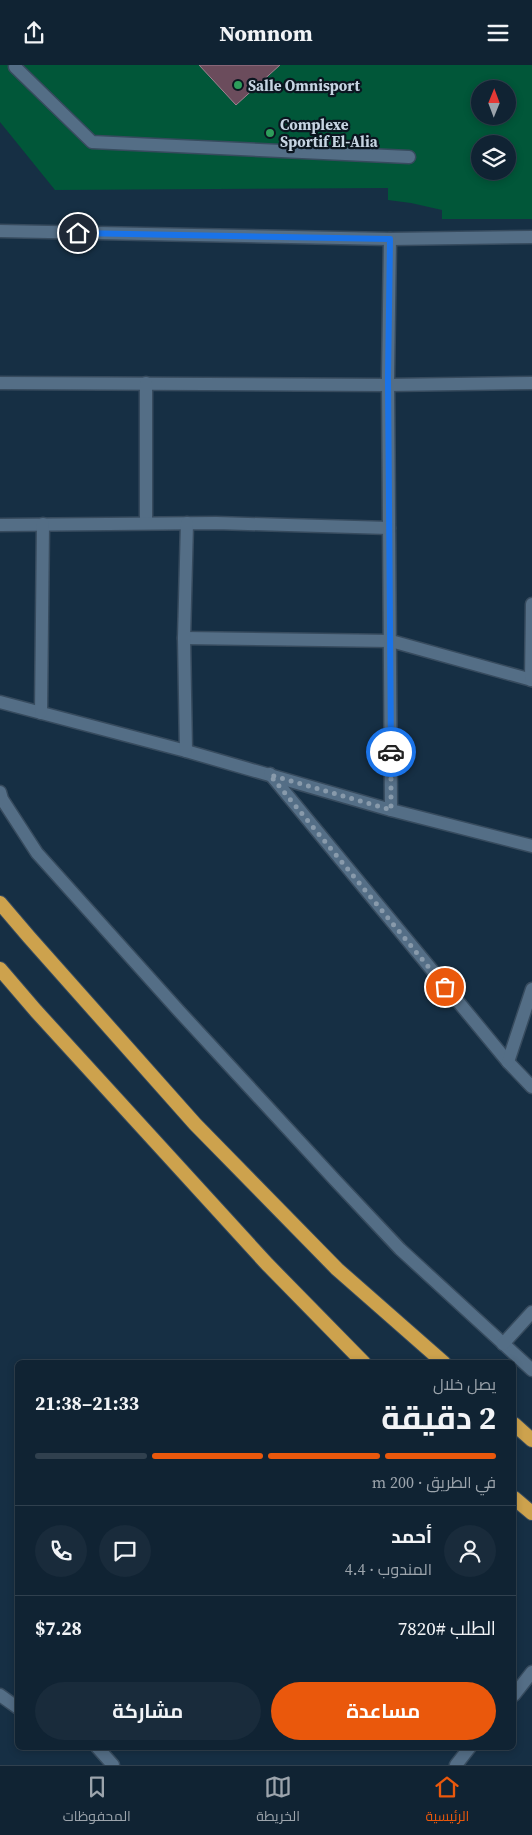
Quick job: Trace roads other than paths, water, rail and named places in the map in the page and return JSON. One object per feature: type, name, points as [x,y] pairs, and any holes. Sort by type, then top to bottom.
[{"type":"highway","points":[[0,903],[35,945],[202,1131],[337,1269],[441,1360]]},
{"type":"highway","points":[[0,969],[267,1264],[361,1360]]},
{"type":"highway","points":[[516,1426],[532,1440]]},
{"type":"highway","points":[[516,1501],[532,1513]]},
{"type":"street","points":[[15,66],[92,142],[409,157]]},
{"type":"street","points":[[0,231],[390,239],[532,237]]},
{"type":"street","points":[[390,239],[388,385],[391,810]]},
{"type":"street","points":[[0,383],[388,385],[532,383]]},
{"type":"street","points":[[146,383],[146,523]]},
{"type":"street","points":[[0,525],[186,523],[389,528]]},
{"type":"street","points":[[186,523],[184,638],[186,751]]},
{"type":"street","points":[[41,713],[43,524]]},
{"type":"street","points":[[184,638],[391,641],[531,680],[532,604]]},
{"type":"street","points":[[0,703],[186,751],[391,810],[532,846]]},
{"type":"street","points":[[270,775],[508,1062],[532,1087]]},
{"type":"street","points":[[0,792],[2,799],[38,853],[180,1011],[400,1249],[532,1370]]},
{"type":"street","points":[[508,1062],[532,989]]},
{"type":"street","points":[[503,1344],[532,1312]]},
{"type":"street","points":[[516,1693],[532,1673]]},
{"type":"street","points":[[0,1695],[15,1706]]},
{"type":"street","points":[[100,1750],[113,1765]]},
{"type":"street","points":[[456,1765],[468,1750]]},
{"type":"place","name":"Salle Omnisport","points":[[238,85]]},
{"type":"place","name":"Complexe Sportif El-Alia","points":[[270,133]]}]
